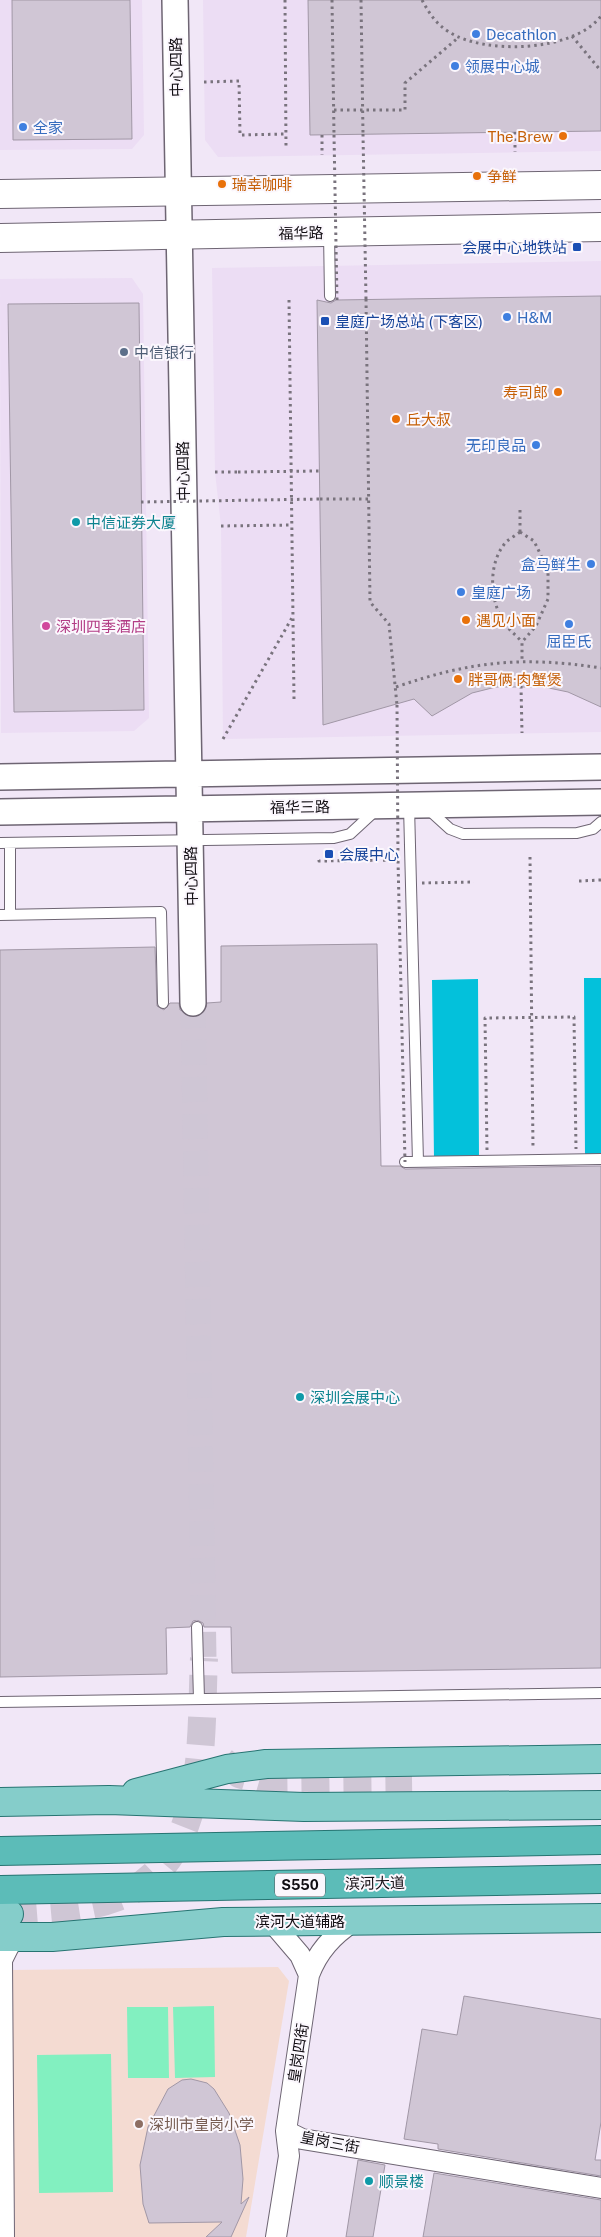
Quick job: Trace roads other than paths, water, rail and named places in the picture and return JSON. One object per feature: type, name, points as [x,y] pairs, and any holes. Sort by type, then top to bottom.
[{"type":"highway","points":[[0,1851],[601,1840]]},
{"type":"highway","name":"滨河大道","points":[[7,1918],[601,1879]]},
{"type":"main road","points":[[0,194],[601,184]]},
{"type":"main road","name":"福华路","points":[[0,238],[601,228]]},
{"type":"main road","points":[[109,1800],[228,1769],[266,1764],[601,1759]]},
{"type":"main road","points":[[412,1779],[601,1776]]},
{"type":"main road","points":[[0,1802],[109,1800],[304,1807],[601,1805]]},
{"type":"main road","name":"滨河大道辅路","points":[[7,1918],[52,1937],[223,1922],[601,1918]]},
{"type":"street","name":"中心四路","points":[[175,0],[193,1003]]},
{"type":"street","points":[[0,777],[601,767]]},
{"type":"street","name":"福华三路","points":[[0,812],[601,802]]},
{"type":"street","points":[[4,2237],[1,1964],[6,1948],[14,1941],[7,1918]]},
{"type":"street","points":[[271,1921],[300,1955],[309,1975]]},
{"type":"street","name":"皇岗四街","points":[[276,2237],[289,2156],[286,2132],[309,1975],[325,1945],[354,1921]]},
{"type":"street","name":"皇岗三街","points":[[286,2132],[303,2129],[601,2178]]},
{"type":"street","name":"皇岗四街","points":[[262,2237],[275,2153],[286,2132]]},
{"type":"street","name":"皇岗三街","points":[[286,2132],[302,2139],[601,2188]]},
{"type":"lane","points":[[330,232],[334,298]]},
{"type":"lane","points":[[404,805],[418,1162]]},
{"type":"lane","points":[[163,1003],[161,912],[5,914],[5,843],[342,837],[356,829],[374,811],[404,805],[431,810],[450,829],[463,834],[578,833],[593,829],[601,822]]},
{"type":"lane","points":[[405,1162],[601,1159]]},
{"type":"lane","points":[[197,1627],[199,1699]]},
{"type":"lane","points":[[0,1702],[601,1693]]},
{"type":"water","points":[[584,978],[601,978],[601,1157],[585,1157]]},
{"type":"water","points":[[478,979],[479,1159],[434,1159],[432,980]]},
{"type":"tunnel","points":[[193,1003],[204,1658]]},
{"type":"tunnel","points":[[9,1914],[92,1905],[118,1897],[148,1880],[170,1856],[185,1827],[194,1794],[202,1724],[204,1658]]},
{"type":"tunnel","points":[[223,1761],[239,1774],[263,1781],[412,1779]]},
{"type":"place","name":"Decathlon","points":[[476,34]]},
{"type":"place","name":"领展中心城","points":[[455,66]]},
{"type":"place","name":"全家","points":[[23,127]]},
{"type":"place","name":"The Brew","points":[[563,136]]},
{"type":"place","name":"争鲜","points":[[477,176]]},
{"type":"place","name":"瑞幸咖啡","points":[[222,184]]},
{"type":"place","name":"会展中心地铁站","points":[[577,247]]},
{"type":"place","name":"H&M","points":[[507,317]]},
{"type":"place","name":"皇庭广场总站 (下客区)","points":[[325,321]]},
{"type":"place","name":"中信银行","points":[[124,352]]},
{"type":"place","name":"寿司郎","points":[[558,392]]},
{"type":"place","name":"丘大叔","points":[[396,419]]},
{"type":"place","name":"无印良品","points":[[536,445]]},
{"type":"place","name":"中信证券大厦","points":[[76,522]]},
{"type":"place","name":"盒马鲜生","points":[[591,564]]},
{"type":"place","name":"皇庭广场","points":[[461,592]]},
{"type":"place","name":"遇见小面","points":[[466,620]]},
{"type":"place","name":"屈臣氏","points":[[569,624]]},
{"type":"place","name":"深圳四季酒店","points":[[46,626]]},
{"type":"place","name":"胖哥俩·肉蟹煲","points":[[458,679]]},
{"type":"place","name":"会展中心","points":[[329,854]]},
{"type":"place","name":"深圳会展中心","points":[[300,1397]]},
{"type":"place","name":"深圳市皇岗小学","points":[[139,2124]]},
{"type":"place","name":"顺景楼","points":[[369,2181]]}]
